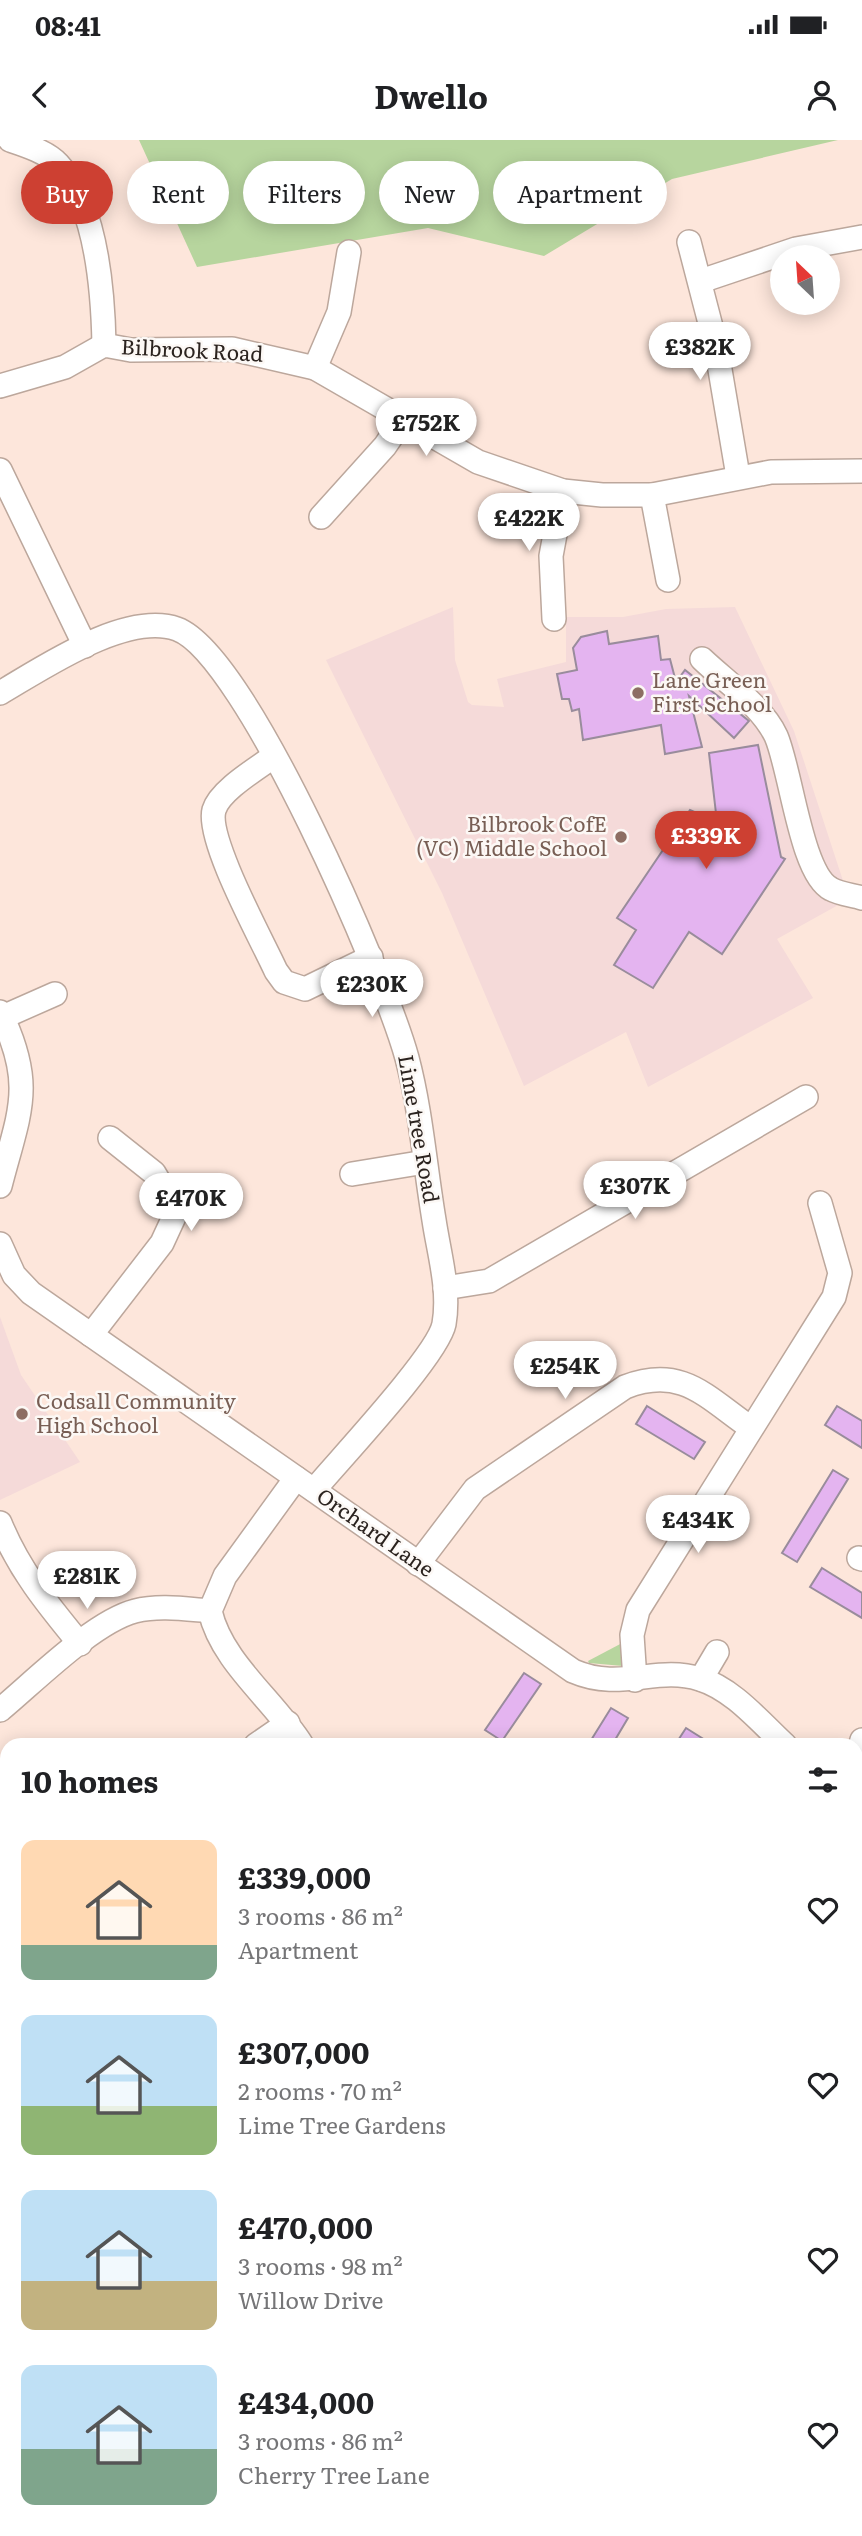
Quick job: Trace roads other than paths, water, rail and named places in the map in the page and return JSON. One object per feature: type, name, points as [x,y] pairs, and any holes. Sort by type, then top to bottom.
[{"type":"street","points":[[10,140],[57,162],[80,200],[98,267],[104,345]]},
{"type":"street","points":[[701,281],[796,248],[862,237]]},
{"type":"street","points":[[689,242],[701,281],[738,476]]},
{"type":"street","points":[[314,368],[339,313],[349,252]]},
{"type":"street","name":"Bilbrook Road","points":[[0,386],[65,367],[104,345],[131,351],[232,349],[314,368],[478,462],[563,491],[652,495],[738,476],[791,471],[862,471]]},
{"type":"street","points":[[321,517],[385,446],[404,418]]},
{"type":"street","points":[[0,470],[85,646],[0,693]]},
{"type":"street","points":[[554,619],[551,556],[563,491]]},
{"type":"street","points":[[652,495],[668,580]]},
{"type":"street","name":"Lime tree Road","points":[[85,646],[143,626],[160,625],[191,636],[203,646],[225,677],[274,756],[306,814],[371,957],[407,1059],[445,1288],[443,1327],[412,1375],[305,1484],[225,1576],[210,1611]]},
{"type":"street","points":[[702,659],[761,714],[775,735],[787,769],[808,858],[818,876],[829,889],[862,898]]},
{"type":"street","points":[[274,756],[233,786],[214,809],[215,838],[276,971],[284,982],[305,989],[371,957]]},
{"type":"street","points":[[0,1186],[19,1121],[23,1083],[21,1062],[1,1014],[55,994]]},
{"type":"street","points":[[445,1288],[489,1281],[806,1097]]},
{"type":"street","points":[[91,1335],[162,1242],[174,1217],[170,1200],[154,1173],[110,1138]]},
{"type":"street","points":[[352,1174],[425,1163]]},
{"type":"street","points":[[635,1680],[632,1635],[638,1610],[838,1286],[840,1273],[820,1203]]},
{"type":"street","name":"Orchard Lane","points":[[0,1244],[14,1275],[24,1287],[573,1671],[591,1679],[608,1682],[665,1675],[701,1679],[745,1707],[778,1738]]},
{"type":"street","points":[[418,1564],[475,1489],[625,1387],[644,1379],[662,1378],[683,1382],[751,1428]]},
{"type":"street","points":[[0,1523],[12,1555],[33,1588],[80,1644]]},
{"type":"street","points":[[0,1710],[107,1624],[138,1610],[171,1608],[210,1611],[220,1642],[298,1738]]},
{"type":"street","points":[[701,1679],[717,1652]]},
{"type":"street","points":[[266,1738],[288,1723]]},
{"type":"place","name":"Lane Green First School","points":[[638,693]]},
{"type":"place","name":"Bilbrook CofE (VC) Middle School","points":[[621,837]]},
{"type":"place","name":"Codsall Community High School","points":[[22,1414]]}]
